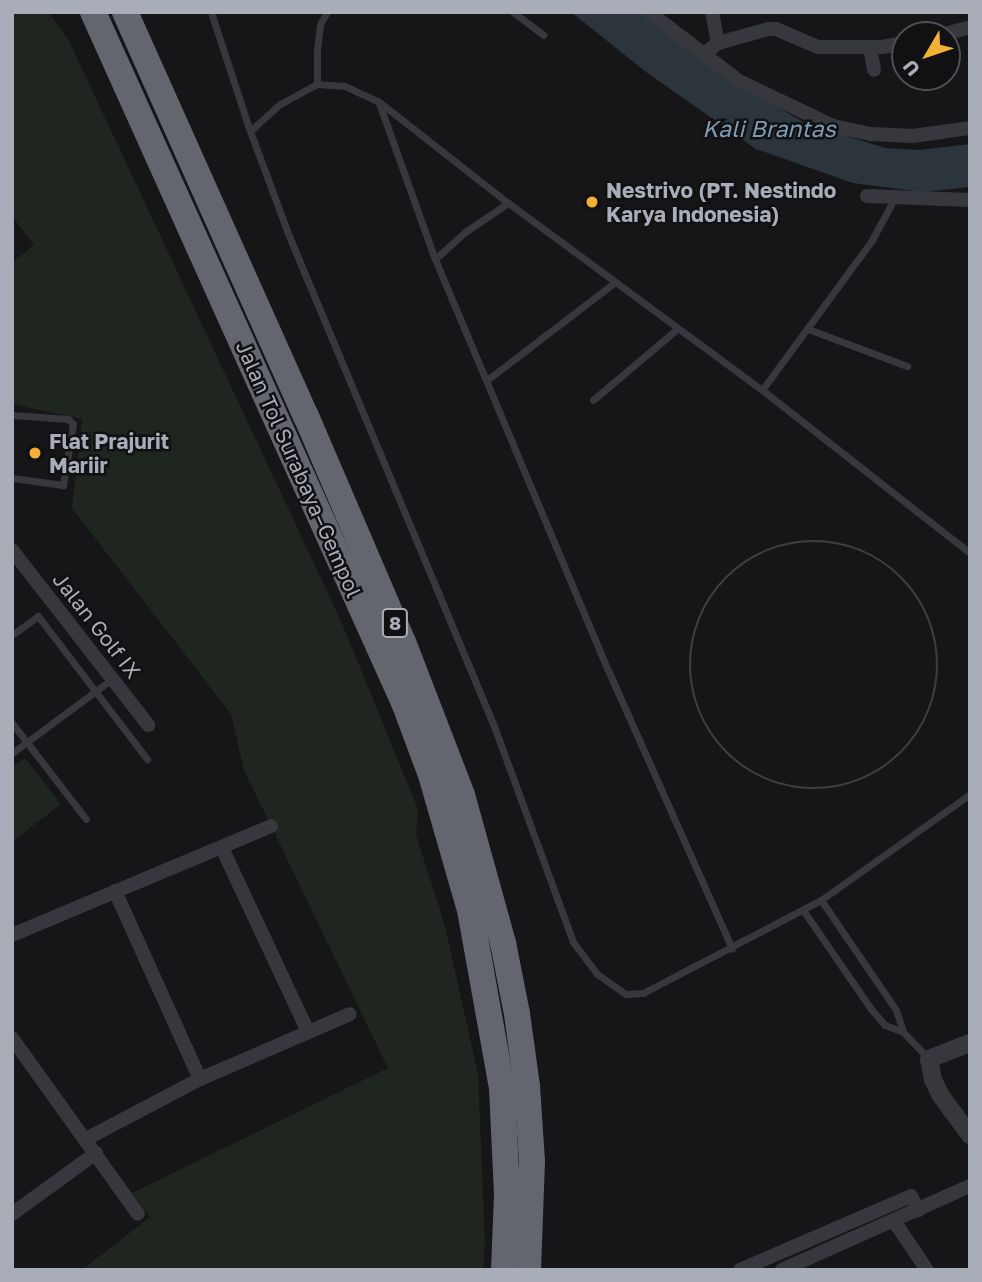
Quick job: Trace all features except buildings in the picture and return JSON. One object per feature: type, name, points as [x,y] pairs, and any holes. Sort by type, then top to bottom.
[{"type":"highway","points":[[84,12],[95,27],[153,142]]},
{"type":"highway","name":"Jalan Tol Surabaya–Gempol","points":[[93,12],[405,705],[454,847],[483,972],[502,1088],[507,1195],[504,1270]]},
{"type":"highway","name":"Jalan Tol Surabaya–Gempol","points":[[125,12],[199,172],[398,629],[438,727],[473,831],[511,979],[527,1086],[531,1161],[528,1270]]},
{"type":"highway","points":[[145,12],[147,29],[199,172]]},
{"type":"street","points":[[649,12],[738,81],[832,126],[873,134],[913,136],[970,128]]},
{"type":"street","points":[[712,12],[718,43]]},
{"type":"street","points":[[703,55],[718,43],[776,29],[817,47],[891,45]]},
{"type":"street","points":[[870,47],[874,69]]},
{"type":"street","points":[[867,197],[970,200]]},
{"type":"street","name":"Jalan Golf IX","points":[[12,550],[148,725]]},
{"type":"street","points":[[12,934],[271,826]]},
{"type":"street","points":[[222,848],[308,1032]]},
{"type":"street","points":[[116,891],[200,1079]]},
{"type":"street","points":[[86,1139],[200,1079],[350,1014]]},
{"type":"street","points":[[12,1038],[138,1214]]},
{"type":"street","points":[[970,1043],[929,1059],[937,1088],[970,1135]]},
{"type":"street","points":[[12,1214],[96,1153]]},
{"type":"street","points":[[786,1269],[970,1186]]},
{"type":"street","points":[[740,1270],[911,1196],[918,1210]]},
{"type":"street","points":[[894,1221],[926,1270]]},
{"type":"lane","points":[[211,12],[250,131],[310,287],[494,726],[573,942],[597,974],[626,993],[635,995],[732,949],[821,900],[970,794]]},
{"type":"lane","points":[[317,84],[320,24],[327,12]]},
{"type":"lane","points":[[513,12],[543,35]]},
{"type":"lane","points":[[250,131],[289,98],[317,84],[344,86],[379,102],[509,203],[762,390],[970,553]]},
{"type":"lane","points":[[379,102],[435,259],[608,670],[732,949]]},
{"type":"lane","points":[[762,390],[873,240],[894,199]]},
{"type":"lane","points":[[435,259],[465,232],[509,203]]},
{"type":"lane","points":[[487,380],[615,282]]},
{"type":"lane","points":[[593,401],[677,329]]},
{"type":"lane","points":[[807,329],[907,366]]},
{"type":"lane","points":[[12,415],[68,419],[73,424],[63,485],[12,478]]},
{"type":"lane","points":[[12,635],[38,617],[147,759]]},
{"type":"lane","points":[[12,753],[112,678]]},
{"type":"lane","points":[[12,723],[86,819]]},
{"type":"lane","points":[[821,900],[896,1010],[903,1032]]},
{"type":"lane","points":[[803,910],[871,1009],[885,1025],[903,1032],[929,1059]]},
{"type":"path","points":[[826,541],[873,555],[893,569],[911,587],[933,631],[938,655],[938,680],[933,704],[923,726],[891,763],[847,785],[799,789],[754,774],[718,743],[695,701],[690,654],[703,607],[734,568],[777,545],[826,541]]},
{"type":"shaded area","points":[[12,12],[48,12],[69,41],[341,621],[418,809],[416,835],[445,926],[478,1074],[485,1243],[483,1270],[82,1270],[150,1217],[132,1193],[388,1068],[244,770],[231,714],[72,508],[82,419],[12,404],[12,263],[34,245],[12,216]]},
{"type":"shaded area","points":[[25,758],[61,804],[12,842],[12,767]]},
{"type":"water","name":"Kali Brantas","points":[[571,12],[643,12],[733,81],[805,123],[885,148],[919,150],[970,144],[970,187],[922,192],[853,183],[756,149],[646,72]]},
{"type":"place","name":"Nestrivo (PT. Nestindo Karya Indonesia)","points":[[592,202]]},
{"type":"place","name":"Flat Prajurit Mariir","points":[[35,453]]}]
